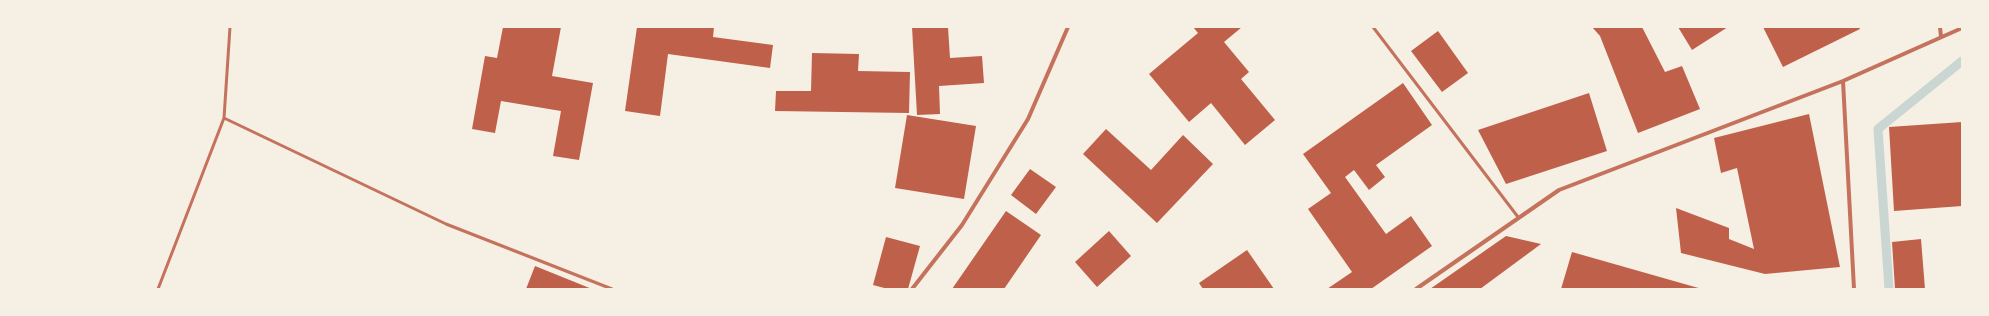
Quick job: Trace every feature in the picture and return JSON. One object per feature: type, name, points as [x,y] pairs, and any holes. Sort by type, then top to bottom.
[{"type":"street","points":[[912,289],[962,225],[1028,119],[1068,27]]},
{"type":"street","points":[[1940,27],[1941,37]]},
{"type":"street","points":[[1416,289],[1559,190],[1843,81],[1962,28]]},
{"type":"street","points":[[1843,81],[1854,289]]},
{"type":"lane","points":[[158,289],[224,118],[230,27]]},
{"type":"lane","points":[[1373,27],[1518,218]]},
{"type":"lane","points":[[224,118],[446,224],[612,289]]},
{"type":"building","points":[[503,27],[561,27],[552,76],[593,83],[579,160],[553,156],[561,111],[501,101],[495,133],[472,129],[485,56],[497,58]]},
{"type":"building","points":[[637,27],[714,27],[713,37],[773,45],[770,68],[668,54],[660,116],[625,111]]},
{"type":"building","points":[[912,27],[948,27],[950,58],[982,56],[984,83],[939,86],[940,114],[917,115]]},
{"type":"building","points":[[1193,27],[1242,27],[1224,42],[1249,72],[1241,79],[1275,120],[1245,145],[1211,103],[1189,122],[1149,74],[1198,33]]},
{"type":"building","points":[[1592,27],[1642,27],[1665,72],[1682,66],[1700,109],[1638,133],[1600,36]]},
{"type":"building","points":[[1678,27],[1728,27],[1692,50]]},
{"type":"building","points":[[1763,27],[1859,27],[1860,29],[1783,67]]},
{"type":"building","points":[[1438,31],[1468,73],[1442,92],[1411,51]]},
{"type":"building","points":[[812,53],[859,54],[858,71],[910,72],[909,113],[775,111],[776,91],[811,91]]},
{"type":"building","points":[[1403,83],[1432,125],[1376,165],[1385,177],[1369,190],[1354,170],[1345,177],[1386,234],[1411,216],[1432,246],[1371,289],[1327,289],[1352,272],[1308,209],[1331,193],[1303,154]]},
{"type":"building","points":[[1589,93],[1607,151],[1506,184],[1478,130]]},
{"type":"building","points":[[1809,114],[1840,267],[1765,274],[1681,253],[1676,208],[1729,228],[1729,239],[1754,249],[1737,168],[1721,173],[1714,138]]},
{"type":"building","points":[[907,115],[976,126],[964,199],[895,188]]},
{"type":"building","points":[[1962,122],[1962,206],[1894,211],[1889,127]]},
{"type":"building","points":[[1106,129],[1151,170],[1183,135],[1213,164],[1157,223],[1083,154]]},
{"type":"building","points":[[1030,169],[1056,187],[1036,214],[1011,195]]},
{"type":"building","points":[[1006,211],[1041,235],[1004,289],[952,289]]},
{"type":"building","points":[[1109,231],[1131,256],[1097,287],[1075,262]]},
{"type":"building","points":[[1506,236],[1541,244],[1480,289],[1430,289]]},
{"type":"building","points":[[886,237],[920,246],[908,289],[888,289],[873,285]]},
{"type":"building","points":[[1921,239],[1925,289],[1895,289],[1892,242]]},
{"type":"building","points":[[1247,250],[1274,289],[1203,289],[1199,283]]},
{"type":"building","points":[[1572,252],[1702,289],[1561,289]]},
{"type":"building","points":[[535,266],[592,289],[526,289]]},
{"type":"waterway","points":[[1889,289],[1878,129],[1962,61]]}]
